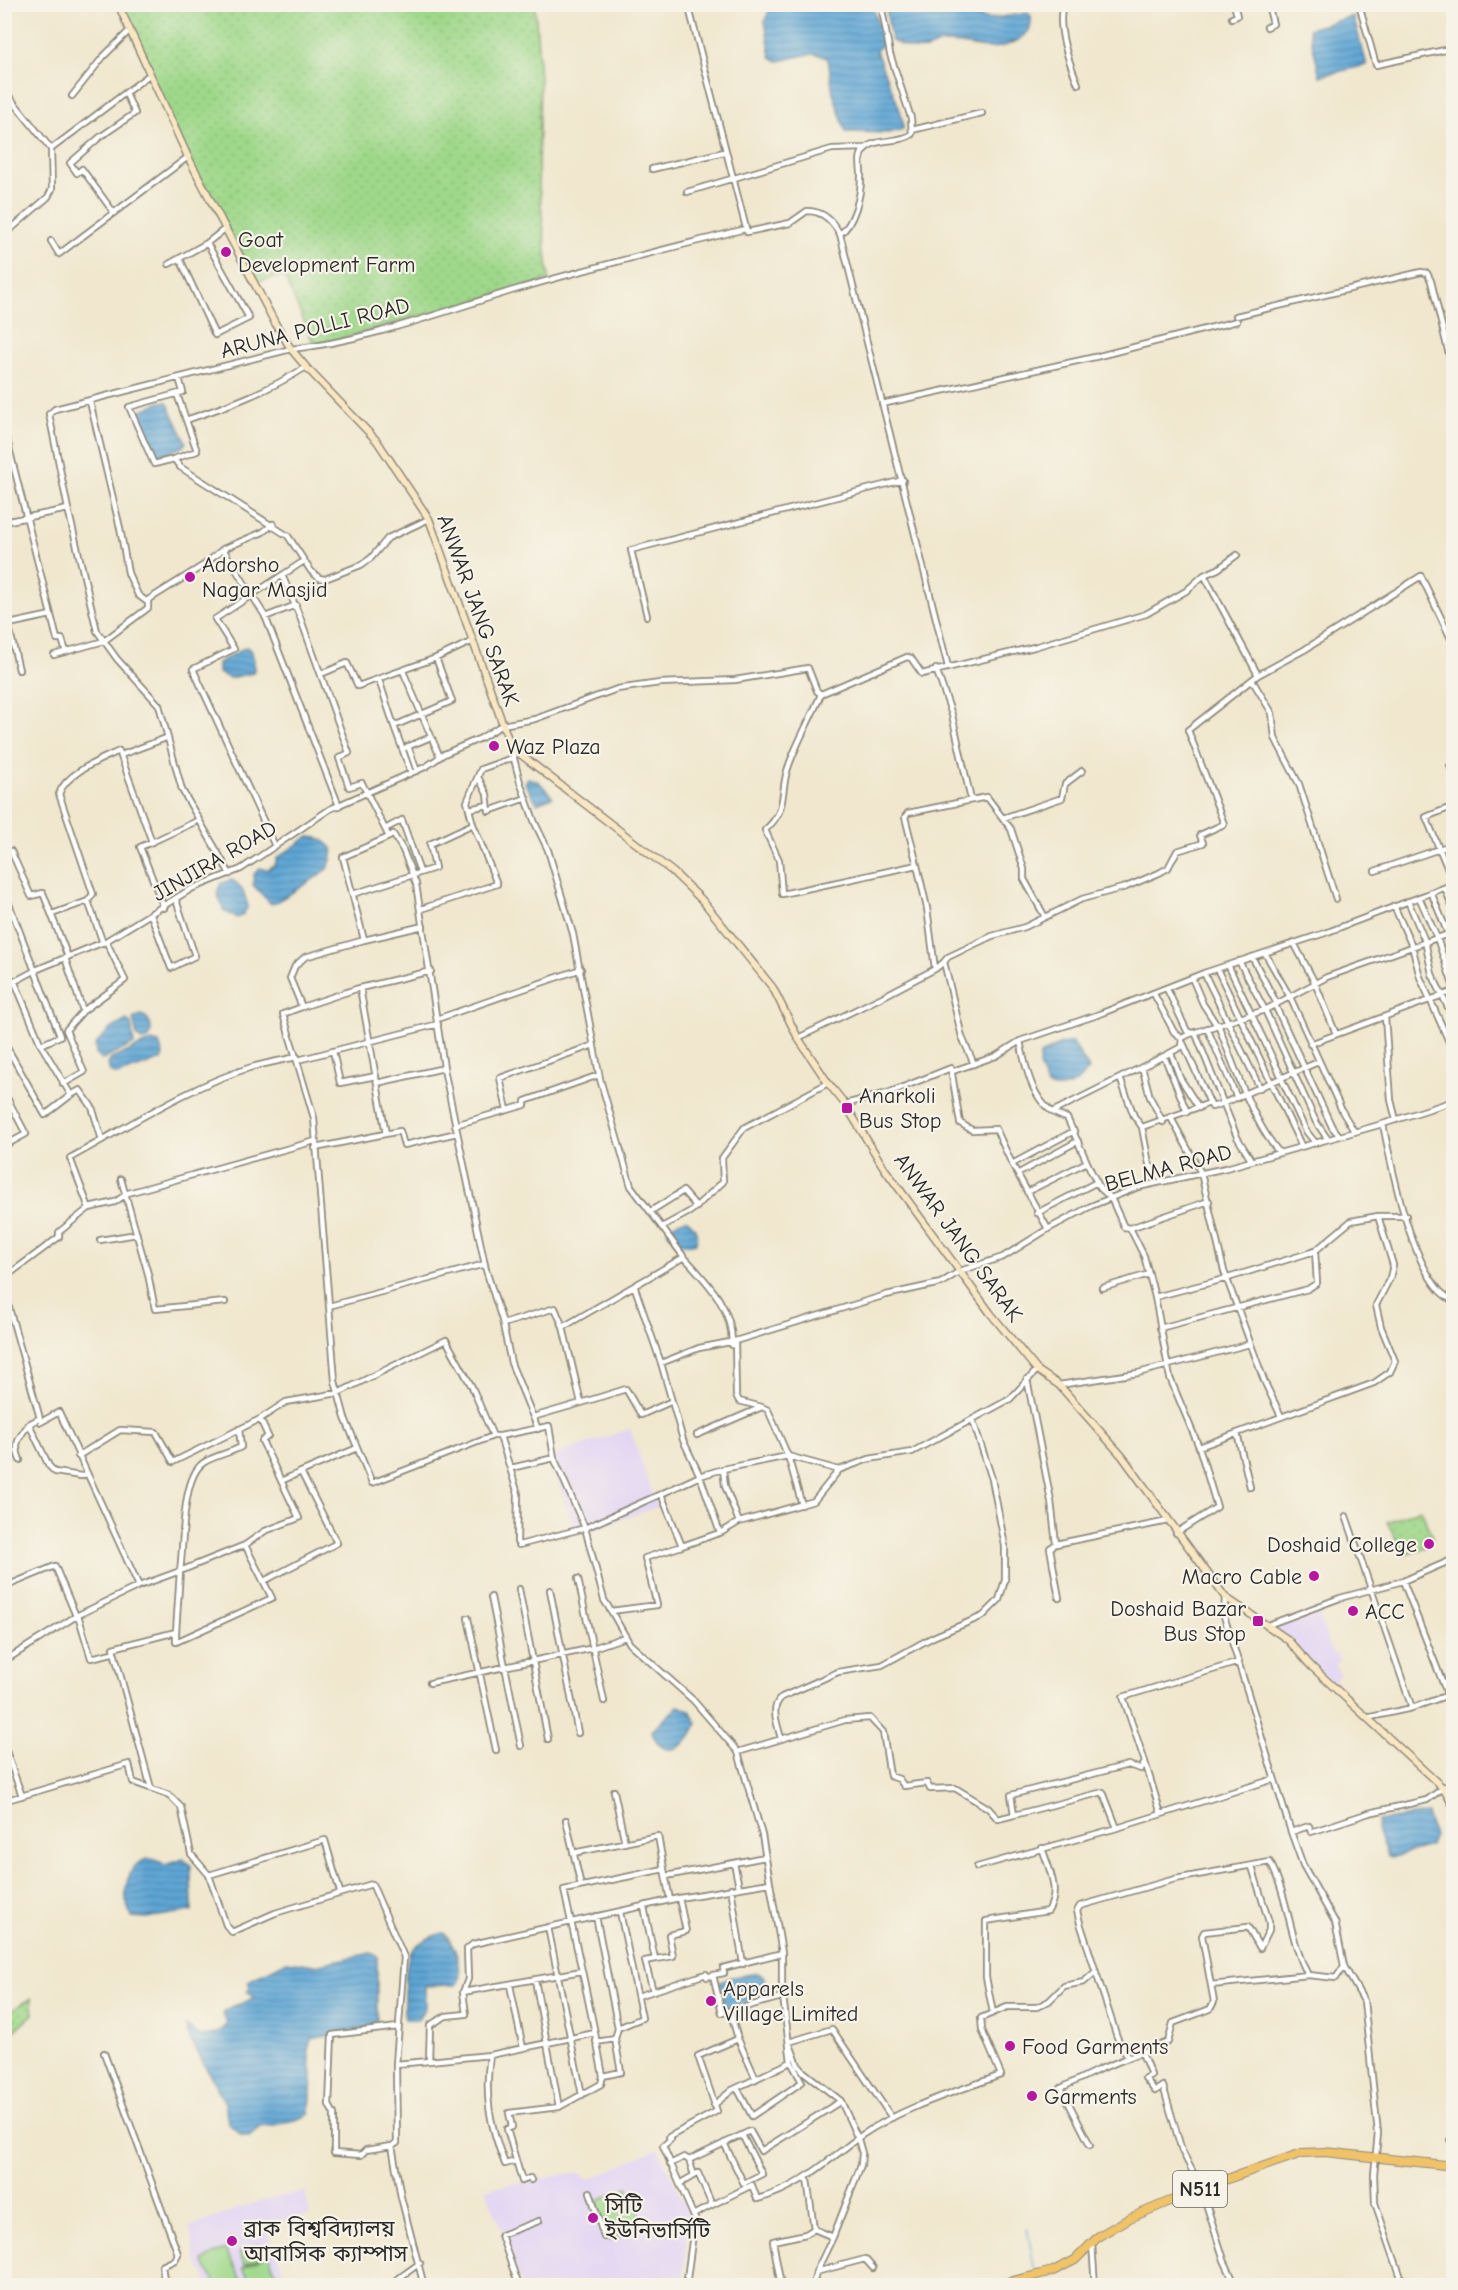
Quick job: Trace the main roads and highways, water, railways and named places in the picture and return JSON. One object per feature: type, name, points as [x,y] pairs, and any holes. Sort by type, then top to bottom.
[{"type":"highway","name":"N511","points":[[993,2286],[1041,2275],[1075,2260],[1092,2241],[1130,2218],[1201,2188],[1302,2153],[1325,2152],[1454,2166]]},
{"type":"main road","name":"ANWAR JANG SARAK","points":[[118,4],[188,157],[291,348],[306,367],[367,429],[429,519],[471,642],[512,747],[673,872],[702,900],[772,988],[798,1038],[845,1104],[884,1168],[991,1314],[1037,1370],[1059,1385],[1122,1456],[1176,1533],[1226,1597],[1287,1639],[1311,1666],[1443,1788],[1454,1807]]},
{"type":"main road","points":[[1443,1788],[1454,1783]]},
{"type":"water","points":[[911,4],[949,5],[989,19],[1027,13],[1031,16],[1031,24],[1023,37],[999,47],[944,43],[926,49],[912,49],[891,40],[886,9]]},
{"type":"water","points":[[771,5],[872,5],[882,34],[881,46],[876,50],[901,113],[903,129],[889,133],[846,132],[833,93],[828,59],[817,54],[778,61],[771,57],[765,21]]},
{"type":"water","points":[[1353,16],[1367,65],[1320,76],[1309,29]]},
{"type":"water","points":[[160,402],[167,402],[186,442],[183,447],[160,456],[150,442],[138,412]]},
{"type":"water","points":[[246,647],[254,658],[253,673],[230,678],[218,673],[218,663]]},
{"type":"water","points":[[528,778],[539,782],[553,797],[537,803],[525,783]]},
{"type":"water","points":[[308,837],[322,840],[333,850],[328,867],[324,872],[271,904],[253,885],[254,874],[260,868],[267,870],[275,865],[277,858]]},
{"type":"water","points":[[231,880],[240,887],[248,906],[243,915],[237,918],[224,911],[217,892],[221,883]]},
{"type":"water","points":[[141,1015],[147,1018],[151,1027],[150,1037],[142,1041],[137,1036],[133,1019]]},
{"type":"water","points":[[127,1020],[131,1024],[134,1044],[102,1060],[96,1054],[95,1045],[109,1030]]},
{"type":"water","points":[[151,1041],[159,1043],[163,1055],[161,1060],[117,1075],[110,1072],[108,1064],[111,1059]]},
{"type":"water","points":[[1072,1042],[1089,1069],[1081,1079],[1071,1085],[1059,1088],[1047,1086],[1039,1066],[1040,1055],[1061,1044]]},
{"type":"water","points":[[686,1219],[696,1229],[696,1243],[680,1243],[668,1233],[673,1224]]},
{"type":"water","points":[[678,1706],[690,1710],[697,1723],[682,1745],[669,1749],[662,1747],[656,1741],[652,1731]]},
{"type":"water","points":[[1427,1814],[1434,1836],[1430,1846],[1391,1858],[1387,1856],[1377,1830],[1378,1821]]},
{"type":"water","points":[[183,1859],[191,1865],[192,1911],[146,1918],[132,1917],[127,1907],[126,1895],[130,1873],[136,1865],[144,1860],[154,1860],[165,1865]]},
{"type":"water","points":[[444,1933],[457,1956],[459,1981],[456,1985],[425,1986],[425,2008],[417,2020],[405,2019],[405,1985],[411,1952],[426,1939]]},
{"type":"water","points":[[371,1953],[377,1956],[377,2020],[370,2028],[311,2039],[308,2050],[312,2074],[310,2114],[291,2122],[260,2127],[249,2136],[242,2136],[228,2123],[225,2103],[188,2035],[186,2026],[200,2036],[219,2032],[227,2024],[223,2014],[254,1996],[247,1991],[250,1987],[248,1981],[287,1961],[315,1965]]},
{"type":"water","points":[[758,1973],[764,1977],[764,1995],[735,2007],[724,2007],[718,1989],[719,1982],[727,1978]]},
{"type":"waterway","points":[[1027,2228],[1035,2271]]},
{"type":"waterway","points":[[1036,2279],[1037,2286]]},
{"type":"place","name":"Goat Development Farm","points":[[226,252]]},
{"type":"place","name":"Adorsho Nagar Masjid","points":[[190,577]]},
{"type":"place","name":"Waz Plaza","points":[[494,746]]},
{"type":"place","name":"Anarkoli Bus Stop","points":[[847,1108]]},
{"type":"place","name":"Doshaid College","points":[[1429,1544]]},
{"type":"place","name":"Macro Cable","points":[[1314,1576]]},
{"type":"place","name":"ACC","points":[[1353,1611]]},
{"type":"place","name":"Doshaid Bazar Bus Stop","points":[[1258,1621]]},
{"type":"place","name":"Apparels Village Limited","points":[[711,2001]]},
{"type":"place","name":"Food Garments","points":[[1010,2046]]},
{"type":"place","name":"Garments","points":[[1032,2096]]},
{"type":"place","name":"সিটি ইউনিভার্সিটি","points":[[593,2218]]},
{"type":"place","name":"ব্রাক বিশ্ববিদ্যালয় আবাসিক ক্যাম্পাস","points":[[232,2241]]}]
